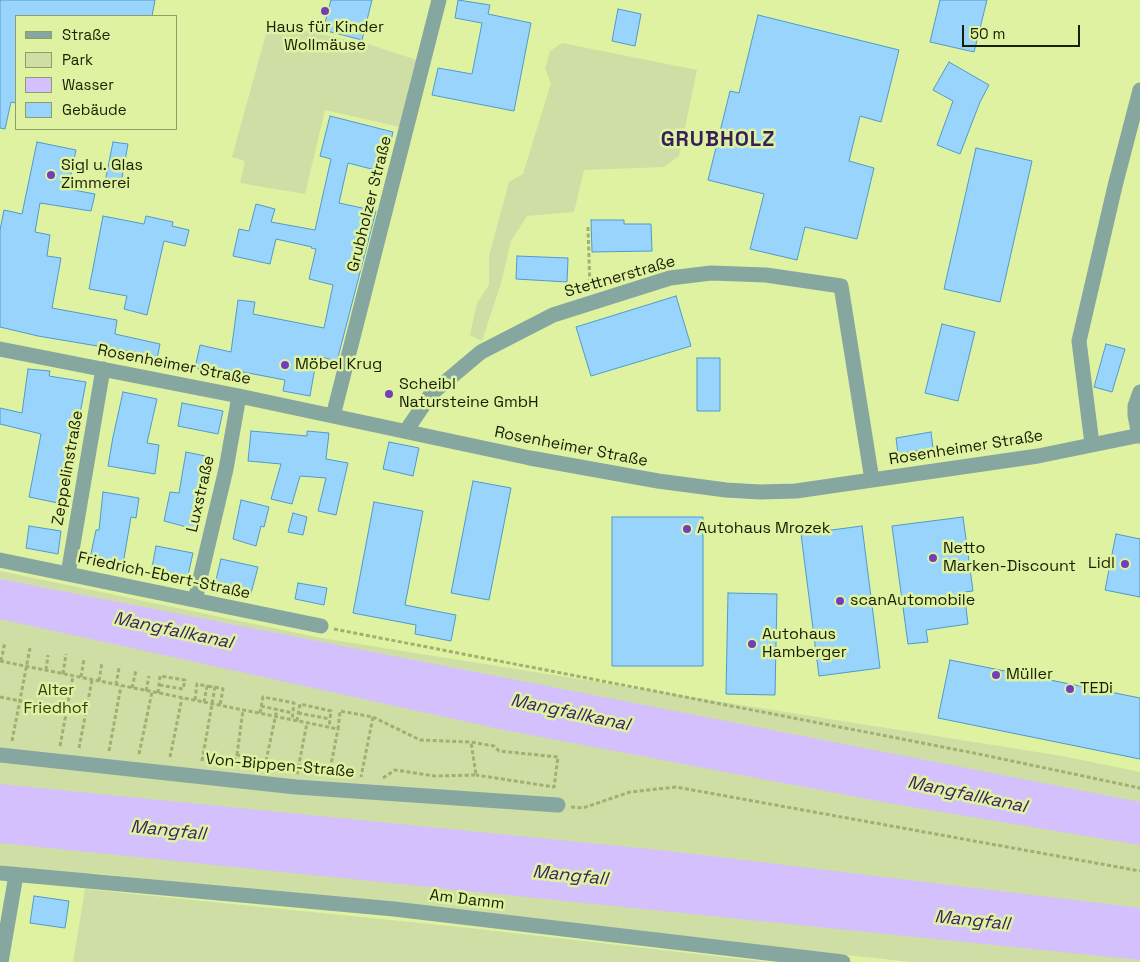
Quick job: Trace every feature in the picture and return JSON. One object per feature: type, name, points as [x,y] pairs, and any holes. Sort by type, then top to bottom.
[{"type":"street","name":"Grubholzer Straße","points":[[333,416],[439,0]]},
{"type":"street","points":[[1092,444],[1079,341],[1115,186],[1140,90]]},
{"type":"street","name":"Stettnerstraße","points":[[406,431],[431,394],[481,352],[553,315],[670,278],[711,273],[766,275],[841,286],[872,480]]},
{"type":"street","name":"Rosenheimer Straße","points":[[0,349],[239,396],[530,458],[658,481],[726,490],[760,492],[796,491],[1038,456],[1139,435]]},
{"type":"street","name":"Zeppelinstraße","points":[[68,574],[103,369]]},
{"type":"street","points":[[1139,435],[1135,406],[1140,392]]},
{"type":"street","name":"Luxstraße","points":[[195,600],[226,469],[239,396]]},
{"type":"street","name":"Friedrich-Ebert-Straße","points":[[0,560],[321,626]]},
{"type":"street","name":"Von-Bippen-Straße","points":[[3,748],[296,787],[558,805]]},
{"type":"street","name":"Am Damm","points":[[0,873],[394,909],[843,962]]},
{"type":"street","points":[[1,962],[16,875]]},
{"type":"path","points":[[588,228],[590,304]]},
{"type":"path","points":[[321,626],[974,753],[1140,788]]},
{"type":"path","points":[[5,642],[1,661],[338,729]]},
{"type":"path","points":[[3,748],[12,741],[30,648]]},
{"type":"path","points":[[63,674],[66,654]]},
{"type":"path","points":[[46,670],[48,655]]},
{"type":"path","points":[[82,677],[84,658]]},
{"type":"path","points":[[99,681],[102,662]]},
{"type":"path","points":[[116,684],[119,668]]},
{"type":"path","points":[[132,688],[136,670]]},
{"type":"path","points":[[73,676],[60,746],[86,749]]},
{"type":"path","points":[[146,690],[149,676]]},
{"type":"path","points":[[158,693],[159,684],[160,676],[185,680],[184,690],[159,684]]},
{"type":"path","points":[[79,748],[92,680]]},
{"type":"path","points":[[195,700],[197,684],[215,687],[223,689],[220,706]]},
{"type":"path","points":[[102,750],[109,751],[121,686]]},
{"type":"path","points":[[204,702],[207,686]]},
{"type":"path","points":[[172,696],[173,687]]},
{"type":"path","points":[[202,761],[215,687]]},
{"type":"path","points":[[146,755],[139,754],[152,692]]},
{"type":"path","points":[[260,713],[263,696],[294,703],[294,720]]},
{"type":"path","points":[[0,697],[66,710]]},
{"type":"path","points":[[170,757],[182,698]]},
{"type":"path","points":[[294,720],[300,704],[331,711],[329,727]]},
{"type":"path","points":[[261,706],[293,712]]},
{"type":"path","points":[[272,772],[263,772],[277,709]]},
{"type":"path","points":[[225,763],[233,764],[237,755],[243,710]]},
{"type":"path","points":[[328,780],[340,711],[373,717],[420,740],[471,742],[494,746],[499,751],[558,757],[554,787],[476,775],[435,776],[395,770],[384,778],[376,778]]},
{"type":"path","points":[[298,713],[330,719]]},
{"type":"path","points":[[312,724],[313,716]]},
{"type":"path","points":[[368,779],[360,780],[373,717]]},
{"type":"path","points":[[297,774],[307,723]]},
{"type":"path","points":[[12,741],[22,742]]},
{"type":"path","points":[[471,742],[476,775]]},
{"type":"path","points":[[237,755],[266,761]]},
{"type":"path","points":[[162,757],[178,758]]},
{"type":"path","points":[[194,760],[210,762]]},
{"type":"path","points":[[289,774],[305,776]]},
{"type":"path","points":[[558,805],[583,808],[630,792],[676,787],[1140,871]]},
{"type":"green space","points":[[269,23],[371,45],[417,60],[400,127],[325,110],[305,194],[240,183],[245,161],[232,157]]},
{"type":"green space","points":[[562,43],[697,70],[679,156],[664,167],[584,170],[574,212],[527,216],[511,241],[501,283],[482,341],[470,335],[477,303],[489,285],[489,256],[509,182],[523,174],[551,83],[545,69],[550,51]]},
{"type":"green space","name":"Alter Friedhof","points":[[0,571],[321,638],[1062,756],[1140,772],[1140,962],[911,962],[92,873],[81,878],[0,865]]},
{"type":"green space","points":[[85,889],[469,928],[767,962],[73,962]]},
{"type":"water","name":"Mangfallkanal","points":[[0,579],[1140,802],[1140,845],[894,804],[504,730],[0,619]]},
{"type":"water","name":"Mangfall","points":[[0,784],[669,851],[1140,908],[1140,960],[0,843]]},
{"type":"building","points":[[0,0],[155,0],[152,15],[15,15],[15,103],[11,102],[5,129],[0,128]]},
{"type":"building","points":[[331,0],[372,0],[362,40],[323,30]]},
{"type":"building","points":[[458,0],[490,5],[488,14],[531,23],[514,111],[432,95],[438,68],[472,74],[482,23],[455,18]]},
{"type":"building","points":[[940,0],[987,0],[974,52],[930,42]]},
{"type":"building","points":[[618,9],[641,14],[635,46],[612,41]]},
{"type":"building","points":[[758,15],[899,50],[881,122],[860,116],[849,161],[874,168],[857,239],[805,227],[797,260],[750,249],[764,194],[708,180],[730,91],[739,93]]},
{"type":"building","points":[[949,62],[989,85],[980,102],[960,154],[937,145],[953,101],[933,90]]},
{"type":"building","points":[[330,116],[393,132],[383,172],[348,163],[339,203],[376,211],[337,361],[317,356],[310,396],[283,391],[285,380],[243,372],[242,378],[195,368],[200,345],[231,352],[238,300],[255,302],[253,314],[324,328],[333,285],[309,279],[316,249],[276,239],[270,264],[233,256],[239,229],[249,231],[256,204],[275,209],[271,222],[315,230],[331,159],[320,156]]},
{"type":"building","points":[[37,142],[76,150],[68,189],[95,194],[91,211],[40,203],[35,232],[50,235],[47,256],[61,258],[52,308],[117,320],[115,334],[160,344],[157,359],[127,351],[38,336],[0,327],[0,230],[4,210],[22,214]]},
{"type":"building","points":[[113,142],[128,144],[120,189],[104,187]]},
{"type":"building","points":[[976,148],[1032,161],[1000,302],[944,289]]},
{"type":"building","points":[[103,216],[144,224],[146,216],[173,222],[172,226],[189,230],[185,246],[164,241],[147,315],[124,309],[127,296],[89,289]]},
{"type":"building","points":[[591,220],[624,220],[624,224],[651,224],[652,251],[592,252]]},
{"type":"building","points":[[517,256],[568,258],[567,282],[516,279]]},
{"type":"building","points":[[676,296],[691,346],[591,376],[576,327]]},
{"type":"building","points":[[942,324],[975,332],[958,401],[925,393]]},
{"type":"building","points":[[1106,344],[1125,349],[1112,392],[1094,387]]},
{"type":"building","points":[[697,358],[720,358],[720,411],[697,411]]},
{"type":"building","points":[[28,369],[50,371],[49,376],[86,382],[63,504],[29,497],[41,434],[0,424],[0,408],[22,413]]},
{"type":"building","points":[[123,392],[157,399],[147,443],[159,445],[155,474],[108,466]]},
{"type":"building","points":[[182,403],[223,411],[218,434],[178,426]]},
{"type":"building","points":[[251,431],[307,436],[307,431],[329,433],[326,459],[348,463],[336,515],[318,511],[326,478],[300,476],[292,504],[271,499],[281,464],[248,461]]},
{"type":"building","points":[[931,432],[933,448],[898,454],[896,438]]},
{"type":"building","points":[[389,442],[419,448],[413,476],[383,469]]},
{"type":"building","points":[[186,452],[210,457],[198,517],[201,518],[198,530],[164,521],[170,492],[179,493]]},
{"type":"building","points":[[473,481],[511,488],[489,600],[451,593]]},
{"type":"building","points":[[103,492],[139,498],[136,518],[131,517],[122,570],[89,563],[96,530],[99,530]]},
{"type":"building","points":[[241,500],[269,507],[264,527],[261,526],[256,546],[233,539]]},
{"type":"building","points":[[374,502],[423,511],[405,605],[456,615],[451,641],[415,634],[416,625],[353,613]]},
{"type":"building","points":[[293,513],[307,517],[303,535],[288,532]]},
{"type":"building","points":[[612,517],[703,517],[703,666],[612,666]]},
{"type":"building","name":"Netto Marken-Discount","points":[[963,517],[973,591],[964,592],[968,624],[926,630],[928,642],[908,644],[892,526]]},
{"type":"building","points":[[29,526],[61,531],[58,554],[26,548]]},
{"type":"building","name":"scanAutomobile","points":[[862,526],[880,668],[819,676],[801,534]]},
{"type":"building","name":"Lidl","points":[[1116,534],[1140,539],[1140,597],[1105,590]]},
{"type":"building","points":[[156,546],[193,553],[187,580],[151,573]]},
{"type":"building","points":[[221,559],[258,567],[250,597],[214,588]]},
{"type":"building","points":[[298,583],[327,588],[324,605],[295,599]]},
{"type":"building","name":"Autohaus Hamberger","points":[[728,593],[777,594],[775,695],[726,694]]},
{"type":"building","points":[[950,660],[1140,698],[1140,759],[938,718]]},
{"type":"building","points":[[34,896],[69,901],[65,928],[30,923]]},
{"type":"place","name":"Haus für Kinder Wollmäuse","points":[[325,11]]},
{"type":"place","name":"Sigl u. Glas Zimmerei","points":[[51,175]]},
{"type":"place","name":"Möbel Krug","points":[[285,365]]},
{"type":"place","name":"Scheibl Natursteine GmbH","points":[[389,394]]},
{"type":"place","name":"Autohaus Mrozek","points":[[687,529]]},
{"type":"place","name":"Netto Marken-Discount","points":[[933,558]]},
{"type":"place","name":"Lidl","points":[[1125,564]]},
{"type":"place","name":"scanAutomobile","points":[[840,601]]},
{"type":"place","name":"Autohaus Hamberger","points":[[752,644]]},
{"type":"place","name":"Müller","points":[[996,675]]},
{"type":"place","name":"TEDi","points":[[1070,689]]},
{"type":"district","name":"GRUBHOLZ","points":[[718,140]]}]
